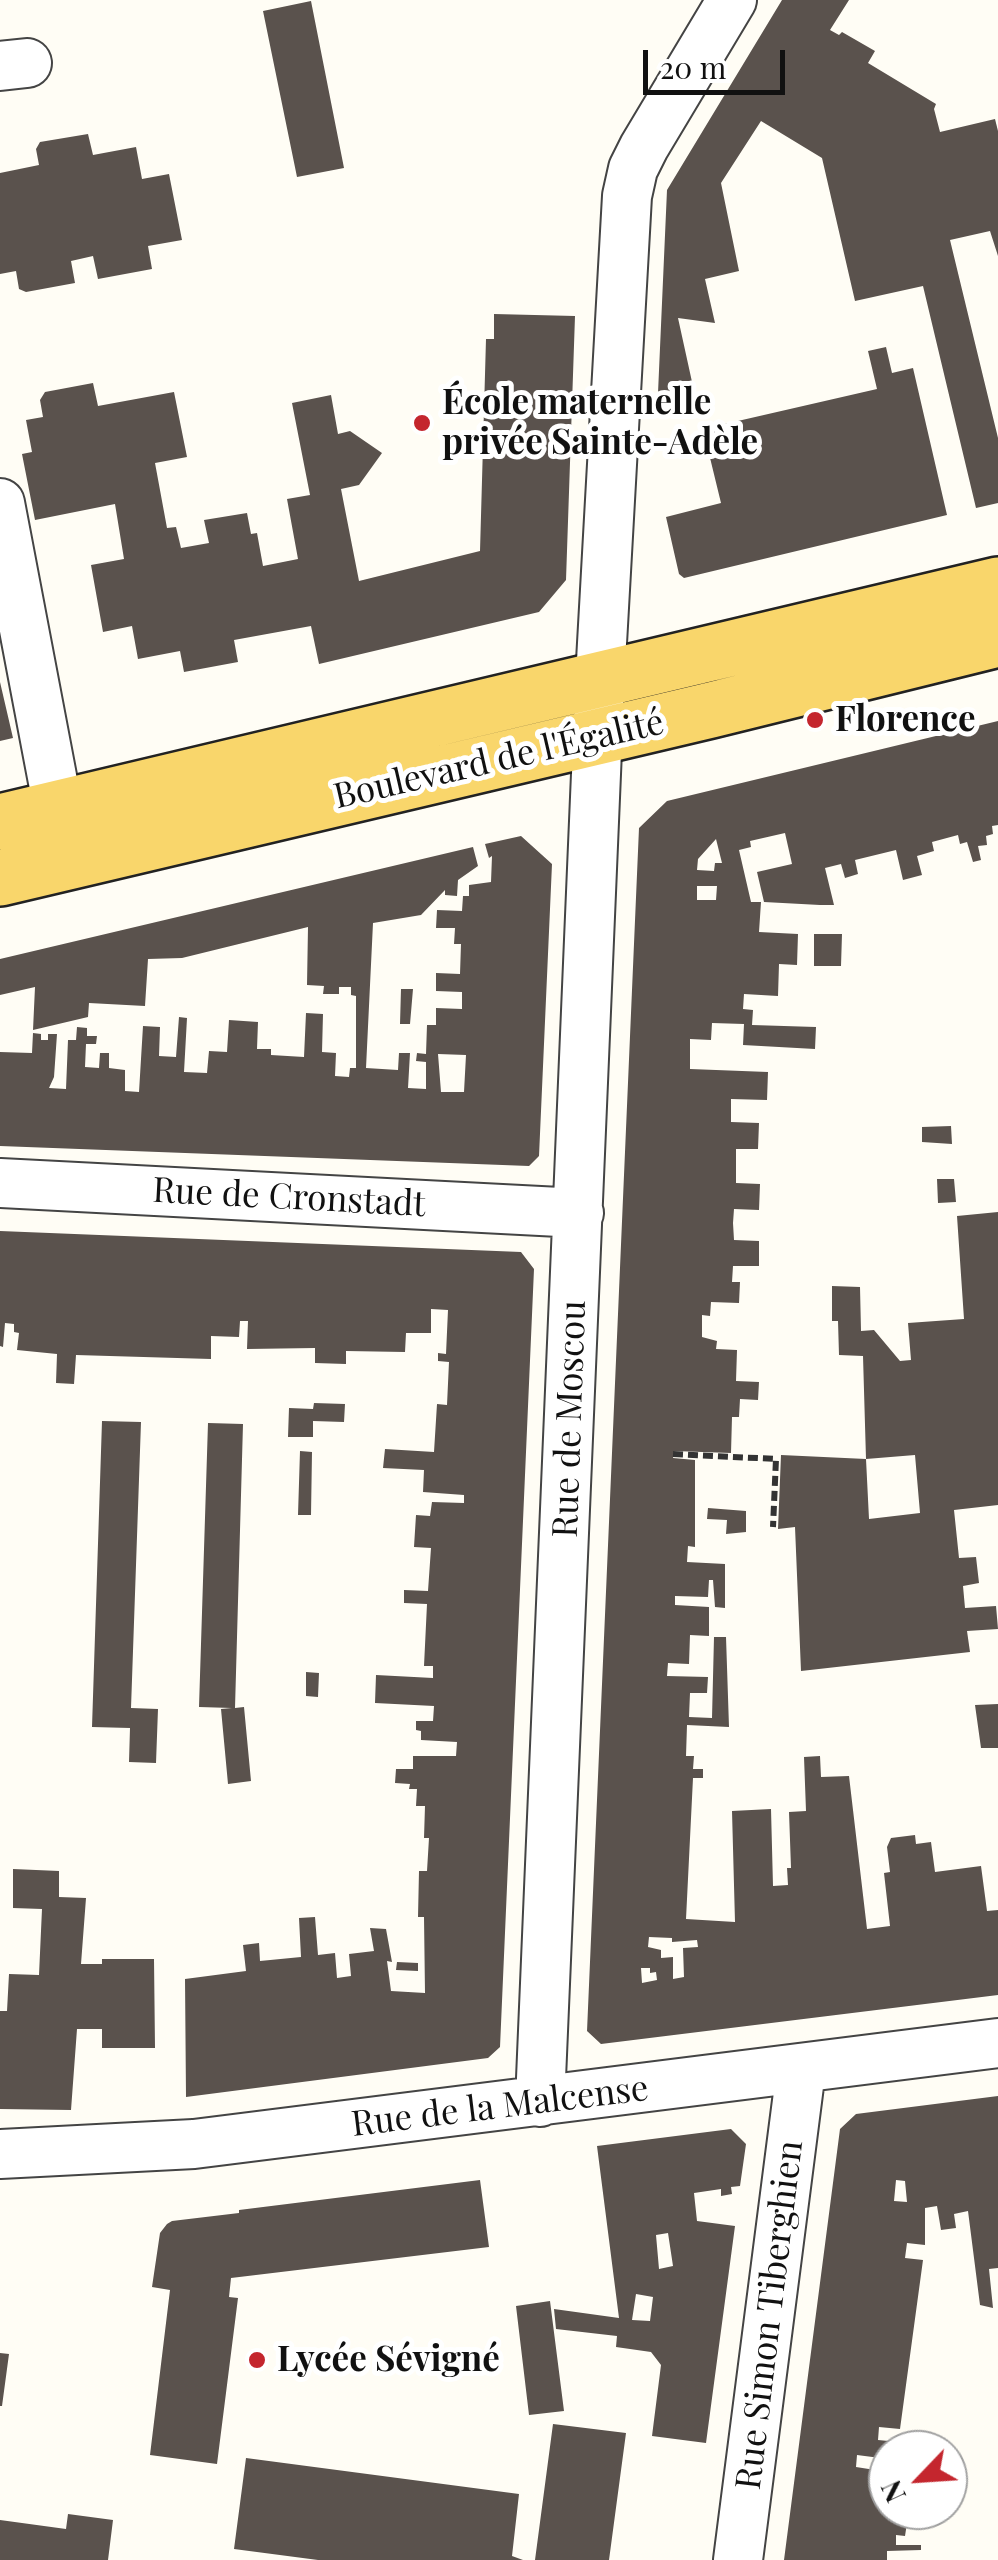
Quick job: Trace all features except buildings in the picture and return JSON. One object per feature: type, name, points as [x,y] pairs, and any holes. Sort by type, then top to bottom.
[{"type":"main road","name":"Boulevard de l'Égalité","points":[[0,822],[998,585]]},
{"type":"main road","name":"Boulevard de l'Égalité","points":[[0,878],[998,639]]},
{"type":"street","name":"Rue de Moscou","points":[[540,2102],[600,679],[627,196],[633,168],[644,147],[732,0]]},
{"type":"street","points":[[0,503],[58,808]]},
{"type":"street","name":"Rue de Cronstadt","points":[[0,1183],[578,1213]]},
{"type":"street","name":"Rue de la Malcense","points":[[0,2154],[177,2145],[998,2043]]},
{"type":"street","name":"Rue Simon Tiberghien","points":[[738,2560],[801,2070]]},
{"type":"path","points":[[673,1454],[776,1459],[773,1527]]},
{"type":"place","name":"École maternelle privée Sainte-Adèle","points":[[422,423]]},
{"type":"place","name":"Florence","points":[[815,720]]},
{"type":"place","name":"Lycée Sévigné","points":[[257,2360]]}]
